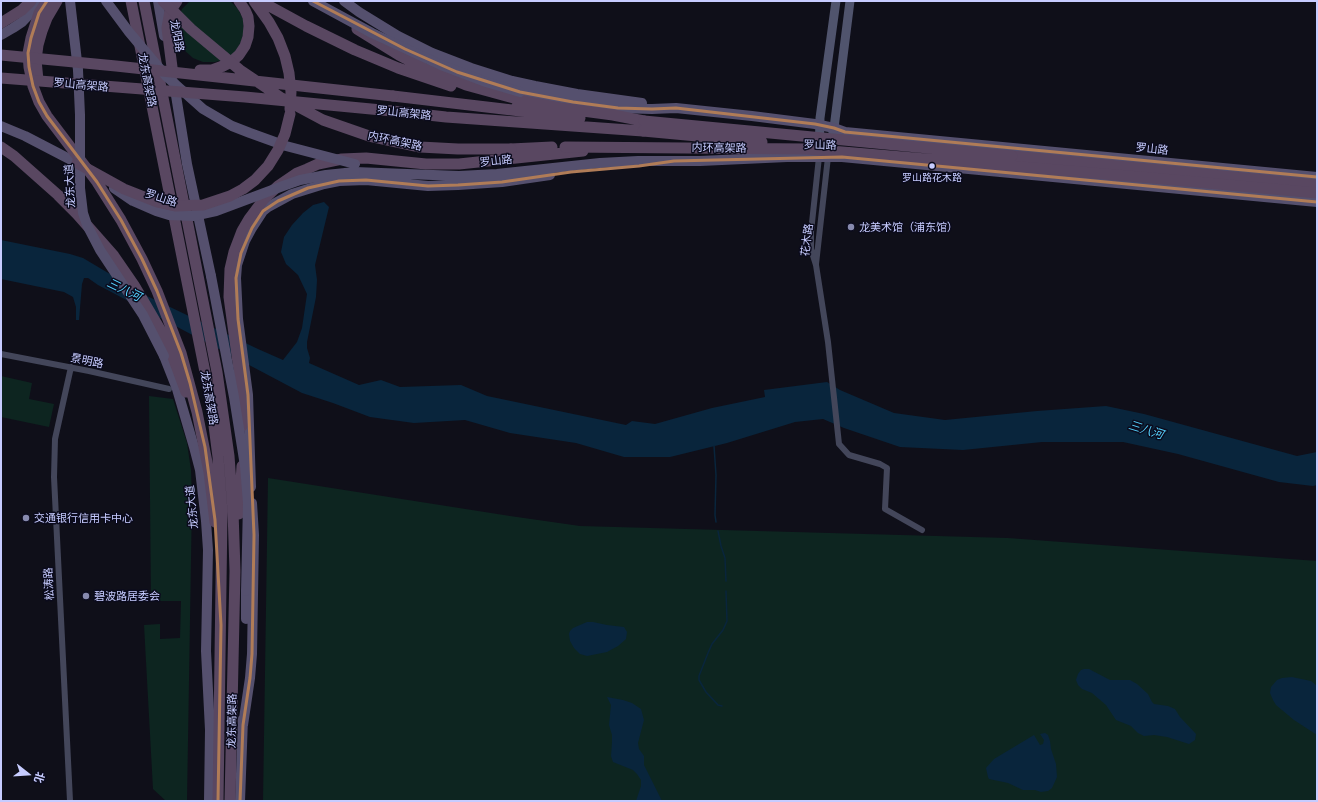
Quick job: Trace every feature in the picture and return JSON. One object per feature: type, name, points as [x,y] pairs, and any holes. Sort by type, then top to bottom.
[{"type":"highway","points":[[1,24],[22,10],[31,1]]},
{"type":"highway","points":[[47,1],[39,13],[34,26],[28,53],[33,86],[39,102],[47,116],[97,182],[121,220],[152,280],[170,322],[173,356]]},
{"type":"highway","points":[[57,1],[42,30],[36,60],[37,75],[45,102],[71,147]]},
{"type":"highway","name":"龙东高架路","points":[[131,1],[214,423],[222,512],[218,801]]},
{"type":"highway","name":"龙东高架路","points":[[144,1],[217,372],[226,428],[231,476],[235,571],[230,801]]},
{"type":"highway","name":"内环高架路","points":[[163,1],[207,43],[260,84],[280,97],[338,126],[369,136],[420,147],[458,149],[565,147],[807,149],[1120,175],[1315,187]]},
{"type":"highway","points":[[173,75],[167,28],[170,11],[177,1]]},
{"type":"highway","points":[[116,66],[212,70],[231,62],[242,51],[248,37],[248,17],[239,1]]},
{"type":"highway","points":[[77,163],[124,189],[152,200],[175,206],[203,205],[230,196],[255,180],[268,166],[278,150],[285,134],[290,114],[291,92],[285,56],[278,38],[254,1]]},
{"type":"highway","points":[[260,1],[324,36],[380,60],[441,84],[541,113]]},
{"type":"highway","name":"内环高架路","points":[[317,1],[381,45],[424,68],[452,80],[528,102],[613,115],[644,126],[1315,187]]},
{"type":"highway","name":"罗山高架路","points":[[1,55],[116,66],[612,121],[774,143],[807,149]]},
{"type":"highway","name":"罗山高架路","points":[[1,78],[245,97],[446,117],[644,126]]},
{"type":"highway","points":[[1,147],[14,156],[58,194],[114,256],[148,308],[173,356],[205,447],[215,520],[221,625]]},
{"type":"highway","points":[[235,571],[241,476],[242,431],[233,299],[229,278],[232,260],[242,231],[264,199],[297,173],[318,164],[342,159],[366,158],[426,164],[459,164],[642,147]]},
{"type":"main road","points":[[1,35],[22,22],[42,1]]},
{"type":"main road","name":"龙东大道","points":[[70,1],[78,70],[80,115],[80,188],[85,219],[92,237],[143,315],[173,356],[177,389],[200,470],[208,550],[206,646],[210,730],[209,801]]},
{"type":"main road","points":[[106,1],[129,32],[166,76],[192,100],[215,116],[250,133],[286,146],[354,164],[420,175]]},
{"type":"main road","name":"龙阳路","points":[[158,1],[173,75]]},
{"type":"main road","name":"罗山路","points":[[313,1],[378,36],[441,65],[486,82],[520,92],[618,108],[676,108],[752,116],[820,129],[834,128],[845,132],[1315,187]]},
{"type":"main road","points":[[344,1],[383,27],[411,43],[492,75],[512,81],[555,90],[676,108]]},
{"type":"main road","name":"花木路","points":[[823,157],[820,129],[836,1]]},
{"type":"main road","name":"花木路","points":[[823,157],[834,128],[850,1]]},
{"type":"main road","points":[[173,75],[187,164],[211,276],[234,397],[246,472],[248,522],[240,801]]},
{"type":"main road","name":"罗山路","points":[[1,126],[25,136],[77,163],[144,207],[169,215],[182,216],[194,216],[216,211],[300,180],[326,175],[356,172],[476,176],[600,163],[787,157],[823,157],[1317,202]]},
{"type":"main road","points":[[787,157],[820,129]]},
{"type":"main road","points":[[243,725],[250,678],[252,646],[254,535],[246,383],[233,299],[238,265],[243,247],[259,217],[268,207],[292,194],[324,184],[353,180],[428,186],[481,184],[571,172],[674,161]]},
{"type":"street","name":"花木路","points":[[816,265],[811,249],[811,232],[823,157]]},
{"type":"street","name":"花木路","points":[[816,265],[823,157]]},
{"type":"street","points":[[816,265],[832,374],[839,444],[849,455],[880,464],[887,468],[885,509],[922,530]]},
{"type":"street","name":"景明路","points":[[1,354],[89,371],[169,389]]},
{"type":"street","name":"松涛路","points":[[70,801],[54,477],[55,439],[71,368]]},
{"type":"green space","points":[[190,1],[230,1],[238,9],[243,19],[244,31],[241,42],[235,52],[226,59],[215,62],[203,62],[193,58],[184,50],[178,40],[176,30],[182,9]]},
{"type":"green space","points":[[1,376],[32,383],[29,399],[54,404],[49,427],[1,417]]},
{"type":"green space","points":[[149,396],[173,399],[187,443],[191,470],[192,499],[187,801],[166,801],[153,789],[144,625],[160,624],[160,639],[180,638],[181,601],[151,601]]},
{"type":"green space","points":[[268,478],[580,526],[1008,538],[1317,561],[1317,801],[263,801]]},
{"type":"water","name":"三八河","points":[[324,202],[329,207],[315,265],[317,280],[316,297],[307,342],[310,358],[309,363],[359,385],[381,380],[400,387],[461,385],[487,396],[626,425],[632,421],[655,424],[712,408],[765,397],[764,390],[827,382],[840,390],[894,413],[945,420],[1106,406],[1144,414],[1297,456],[1317,452],[1317,485],[1313,486],[1279,482],[1178,454],[1123,442],[1042,442],[963,450],[900,447],[844,428],[823,419],[795,422],[727,443],[670,457],[624,457],[576,443],[510,433],[465,420],[414,423],[370,417],[302,393],[98,285],[88,278],[84,278],[82,284],[79,320],[76,320],[76,307],[73,297],[64,292],[1,279],[1,240],[70,254],[83,258],[147,296],[283,360],[297,342],[302,328],[307,294],[298,275],[286,264],[281,252],[284,237],[303,213],[313,205]]},
{"type":"water","points":[[587,622],[624,627],[627,632],[626,639],[618,646],[607,652],[587,656],[580,654],[570,641],[569,634],[573,628]]},
{"type":"water","points":[[1084,669],[1089,669],[1110,680],[1130,680],[1137,684],[1148,694],[1154,704],[1168,706],[1175,709],[1180,717],[1196,734],[1195,740],[1189,744],[1167,737],[1154,735],[1144,736],[1138,733],[1131,726],[1116,720],[1106,705],[1092,693],[1082,689],[1078,685],[1076,680],[1078,674]]},
{"type":"water","points":[[1292,677],[1311,681],[1317,686],[1317,735],[1294,720],[1276,705],[1273,700],[1270,693],[1271,687],[1277,680]]},
{"type":"water","points":[[607,697],[632,703],[641,709],[644,720],[638,743],[639,749],[644,756],[644,765],[662,801],[636,801],[641,786],[641,780],[633,770],[613,762],[611,756],[612,735],[609,725],[611,705]]},
{"type":"water","points":[[1045,733],[1048,735],[1056,764],[1057,777],[1052,788],[1048,791],[1041,792],[1035,790],[1023,790],[1008,783],[989,779],[986,768],[994,759],[1034,735],[1040,745],[1043,744],[1044,740],[1040,734]]},
{"type":"waterway","points":[[714,446],[716,475],[716,522]]},
{"type":"waterway","points":[[718,531],[725,558],[726,581]]},
{"type":"waterway","points":[[722,706],[718,705],[706,692],[699,680],[699,676],[712,644],[723,630],[727,621],[726,591]]},
{"type":"transit line","points":[[47,1],[39,13],[28,53],[33,86],[39,102],[47,116],[97,182],[121,220],[142,259],[157,291],[181,353],[190,383],[205,447],[215,520],[221,625],[218,801]]},
{"type":"transit line","points":[[313,1],[405,49],[457,72],[520,92],[573,102],[618,108],[676,108],[815,124],[845,132],[1317,177]]},
{"type":"transit line","points":[[240,801],[243,725],[252,654],[254,535],[248,395],[238,319],[236,278],[241,253],[252,228],[263,211],[278,201],[308,188],[339,181],[366,180],[428,186],[458,185],[502,182],[571,172],[639,166],[674,161],[842,157],[1317,202]]},
{"type":"place","name":"罗山路花木路","points":[[932,166]]},
{"type":"place","name":"龙美术馆（浦东馆）","points":[[851,227]]},
{"type":"place","name":"交通银行信用卡中心","points":[[26,518]]},
{"type":"place","name":"碧波路居委会","points":[[86,596]]}]
